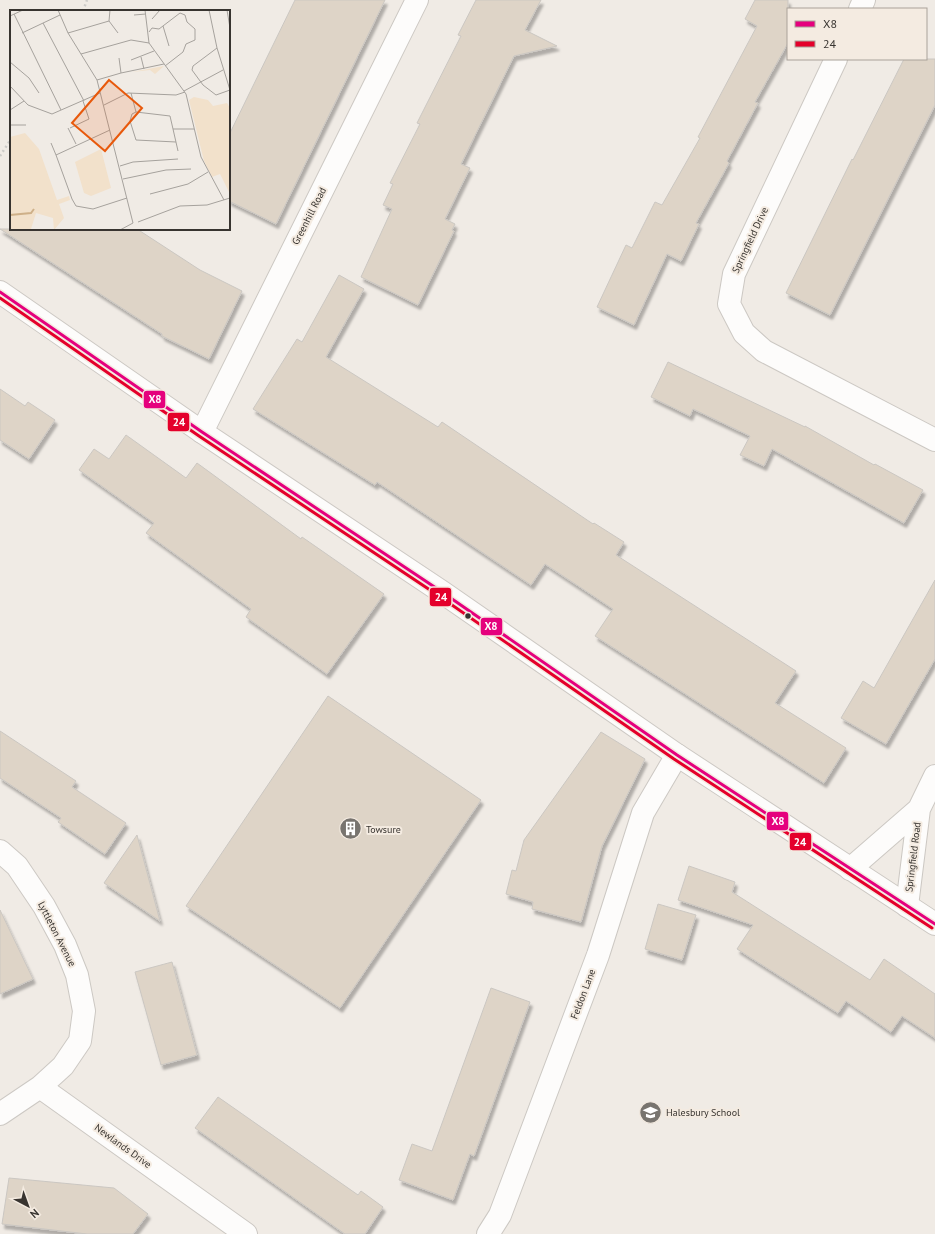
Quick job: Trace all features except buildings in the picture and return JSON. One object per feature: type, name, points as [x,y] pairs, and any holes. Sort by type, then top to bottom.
[{"type":"street","name":"Greenhill Road","points":[[202,432],[417,0]]},
{"type":"street","name":"Springfield Drive","points":[[836,60],[734,274],[729,304],[744,333],[764,351],[935,440]]},
{"type":"street","points":[[0,292],[202,432],[442,592],[677,754],[935,924]]},
{"type":"street","name":"Feldon Lane","points":[[488,1234],[500,1215],[598,955],[643,813],[677,754]]},
{"type":"street","name":"Springfield Road","points":[[907,906],[919,808],[935,776]]},
{"type":"street","name":"Springfield Road","points":[[850,869],[919,808]]},
{"type":"street","name":"Lyttleton Avenue","points":[[0,851],[17,866],[44,906],[65,945],[77,975],[84,1011],[80,1041],[63,1066],[40,1087]]},
{"type":"street","points":[[0,1114],[40,1087]]},
{"type":"street","name":"Newlands Drive","points":[[40,1087],[246,1234]]},
{"type":"path","points":[[83,10],[87,0]]},
{"type":"path","points":[[0,156],[10,141]]},
{"type":"transit line","name":"X8","points":[[0,292],[202,432],[442,592],[677,755],[935,924]]},
{"type":"transit line","name":"24","points":[[0,298],[199,436],[439,596],[674,759],[932,928]]},
{"type":"place","name":"Towsure","points":[[350,829]]},
{"type":"place","name":"Halesbury School","points":[[651,1112]]}]
